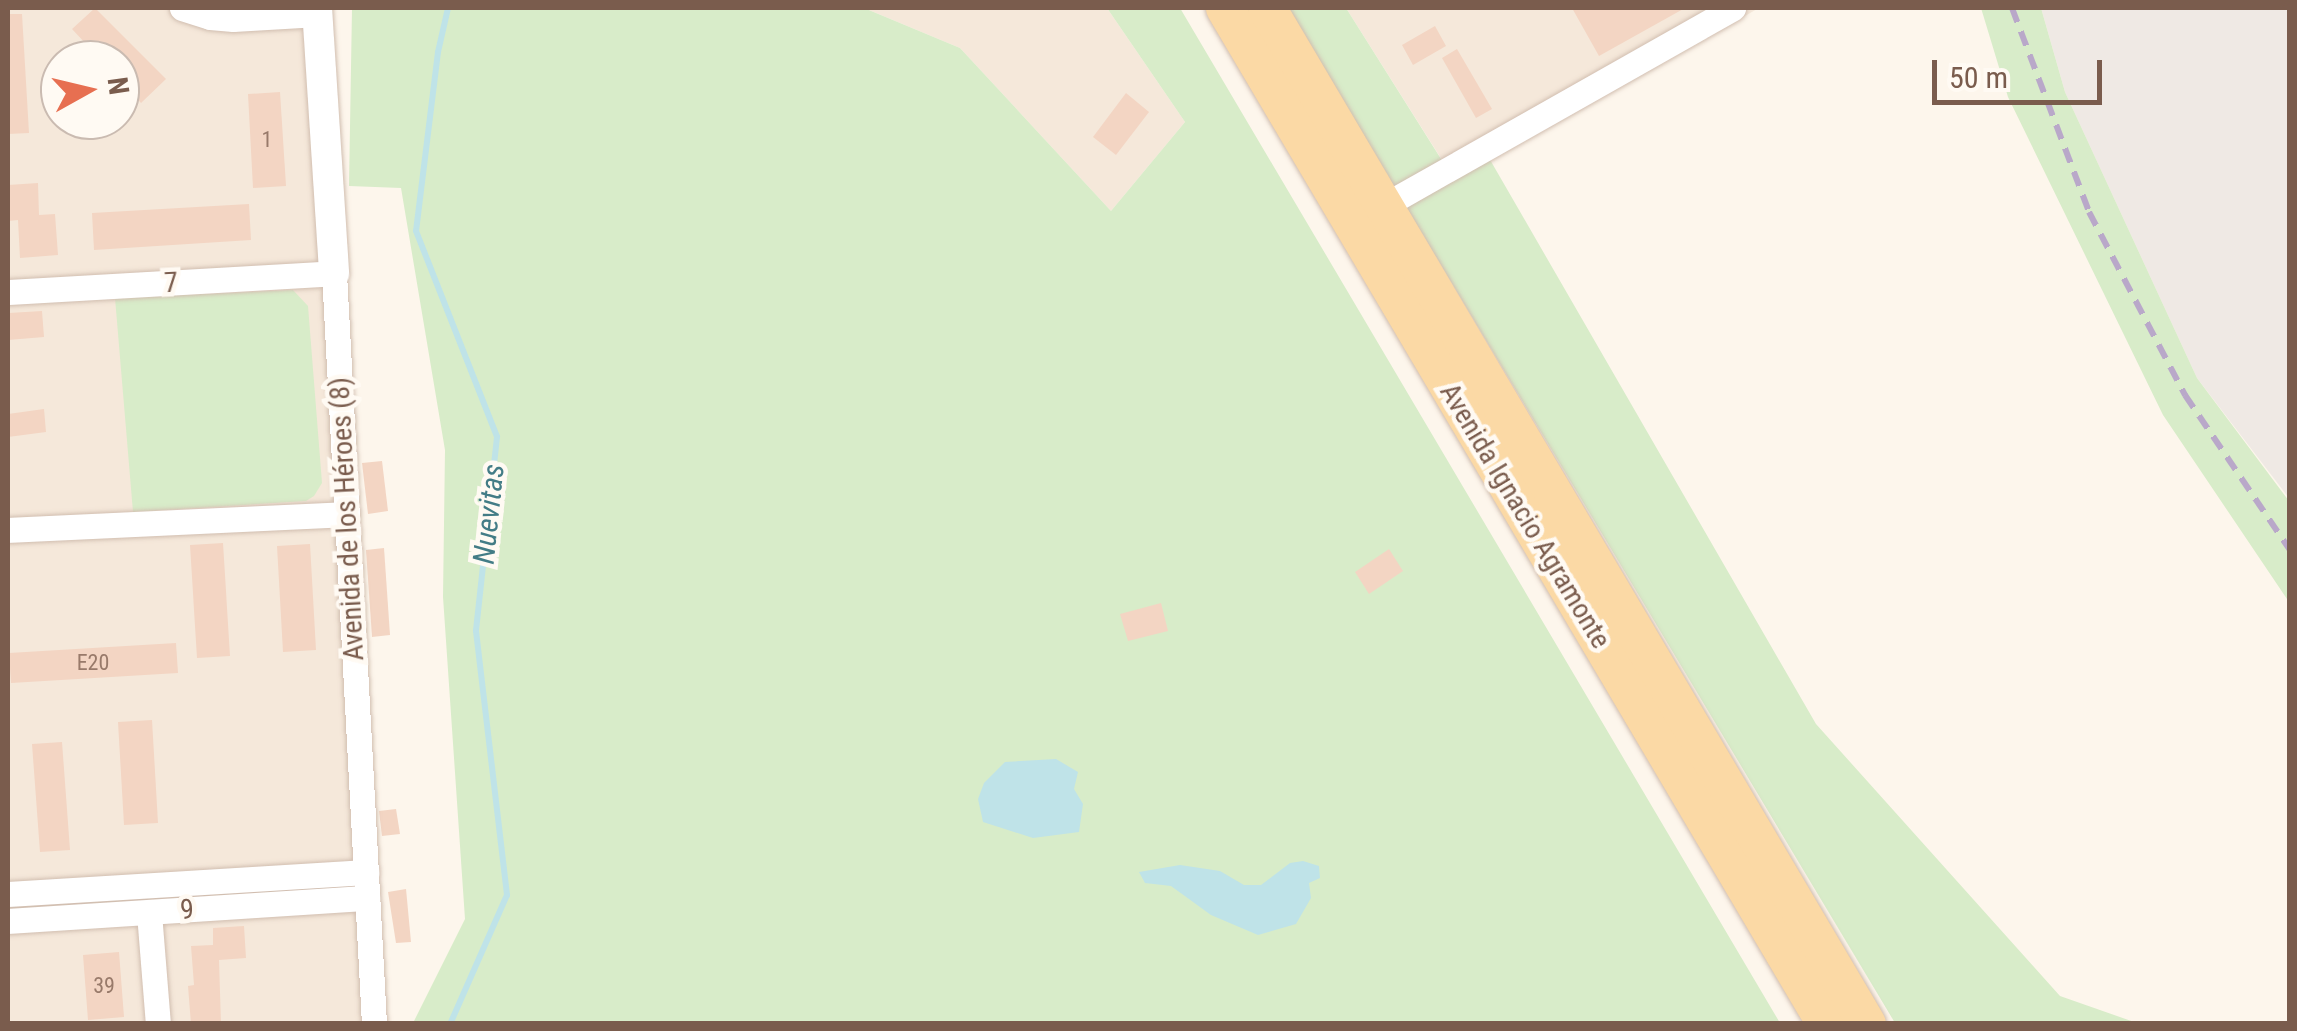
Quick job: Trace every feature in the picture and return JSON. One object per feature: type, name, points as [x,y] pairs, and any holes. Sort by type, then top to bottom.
[{"type":"main road","name":"Avenida Ignacio Agramonte","points":[[1224,8],[1826,1024]]},
{"type":"main road","name":"Avenida Ignacio Agramonte","points":[[1267,8],[1867,1024]]},
{"type":"street","points":[[182,8],[234,19],[322,10]]},
{"type":"street","points":[[1385,205],[1734,8]]},
{"type":"street","name":"Avenida de los Héroes (8)","points":[[322,10],[374,1024]]},
{"type":"street","name":"7","points":[[8,292],[334,273]]},
{"type":"street","points":[[8,530],[347,514]]},
{"type":"street","name":"9","points":[[8,894],[366,885]]},
{"type":"street","name":"9","points":[[8,922],[149,913],[366,885]]},
{"type":"street","points":[[149,913],[158,1024]]},
{"type":"shaded area","points":[[8,8],[304,8],[375,1023],[8,1023]]},
{"type":"shaded area","points":[[864,8],[1107,8],[1185,122],[1111,211],[960,48]]},
{"type":"shaded area","points":[[1346,8],[1759,8],[1454,179]]},
{"type":"shaded area","points":[[2041,8],[2289,8],[2289,498],[2197,378],[2065,92]]},
{"type":"green space","points":[[352,8],[864,8],[960,48],[1111,211],[1185,122],[1107,8],[1180,8],[1780,1023],[413,1023],[465,919],[443,597],[445,450],[401,188],[349,186]]},
{"type":"green space","points":[[1287,8],[1346,8],[1453,178],[1489,158],[1816,724],[2060,996],[2137,1023],[1895,1023]]},
{"type":"green space","points":[[1981,8],[2041,8],[2065,92],[2197,378],[2289,501],[2289,602],[2163,415],[2008,97]]},
{"type":"green space","points":[[293,290],[308,306],[322,483],[314,496],[306,501],[133,512],[115,298]]},
{"type":"water","points":[[1056,759],[1078,772],[1074,789],[1083,804],[1079,832],[1033,838],[983,822],[978,799],[984,783],[1005,762]]},
{"type":"water","points":[[1303,861],[1319,866],[1320,878],[1309,883],[1311,898],[1296,924],[1258,935],[1211,915],[1171,886],[1145,883],[1139,872],[1180,865],[1220,871],[1244,885],[1261,885],[1290,863]]},
{"type":"building","points":[[95,8],[127,40],[82,40],[72,29]]},
{"type":"building","points":[[1572,8],[1685,8],[1599,56]]},
{"type":"building","points":[[8,14],[22,14],[29,133],[8,134]]},
{"type":"building","points":[[1435,26],[1446,46],[1413,65],[1402,45]]},
{"type":"building","points":[[1457,49],[1492,109],[1476,118],[1442,58]]},
{"type":"building","points":[[140,53],[166,79],[140,102]]},
{"type":"building","points":[[280,92],[286,186],[253,188],[248,94]]},
{"type":"building","points":[[1126,93],[1149,112],[1116,155],[1093,137]]},
{"type":"building","points":[[38,183],[39,215],[55,214],[58,255],[20,258],[18,220],[8,221],[8,185]]},
{"type":"building","points":[[249,204],[251,240],[94,250],[92,213]]},
{"type":"building","points":[[42,311],[44,337],[8,340],[8,313]]},
{"type":"building","points":[[44,409],[46,432],[8,437],[8,414]]},
{"type":"building","points":[[382,461],[388,511],[368,514],[362,463]]},
{"type":"building","points":[[223,543],[230,656],[197,658],[190,545]]},
{"type":"building","points":[[310,544],[316,650],[283,652],[277,546]]},
{"type":"building","points":[[384,548],[390,635],[372,637],[366,550]]},
{"type":"building","points":[[1389,549],[1403,571],[1369,594],[1355,572]]},
{"type":"building","points":[[1161,603],[1168,631],[1128,641],[1120,614]]},
{"type":"building","points":[[176,643],[178,673],[11,683],[9,653]]},
{"type":"building","points":[[152,720],[158,823],[124,825],[118,722]]},
{"type":"building","points":[[62,742],[70,850],[40,852],[32,744]]},
{"type":"building","points":[[396,809],[400,834],[382,836],[379,811]]},
{"type":"building","points":[[406,889],[411,942],[396,943],[388,892]]},
{"type":"building","points":[[244,926],[246,958],[219,960],[221,1024],[191,1024],[191,946],[213,945],[213,928]]},
{"type":"building","points":[[119,952],[124,1017],[88,1020],[83,955]]},
{"type":"waterway","name":"Nuevitas","points":[[448,8],[438,52],[416,231],[497,437],[476,631],[507,895],[450,1024]]},
{"type":"railway","points":[[2012,8],[2089,212],[2185,395],[2290,550]]}]
